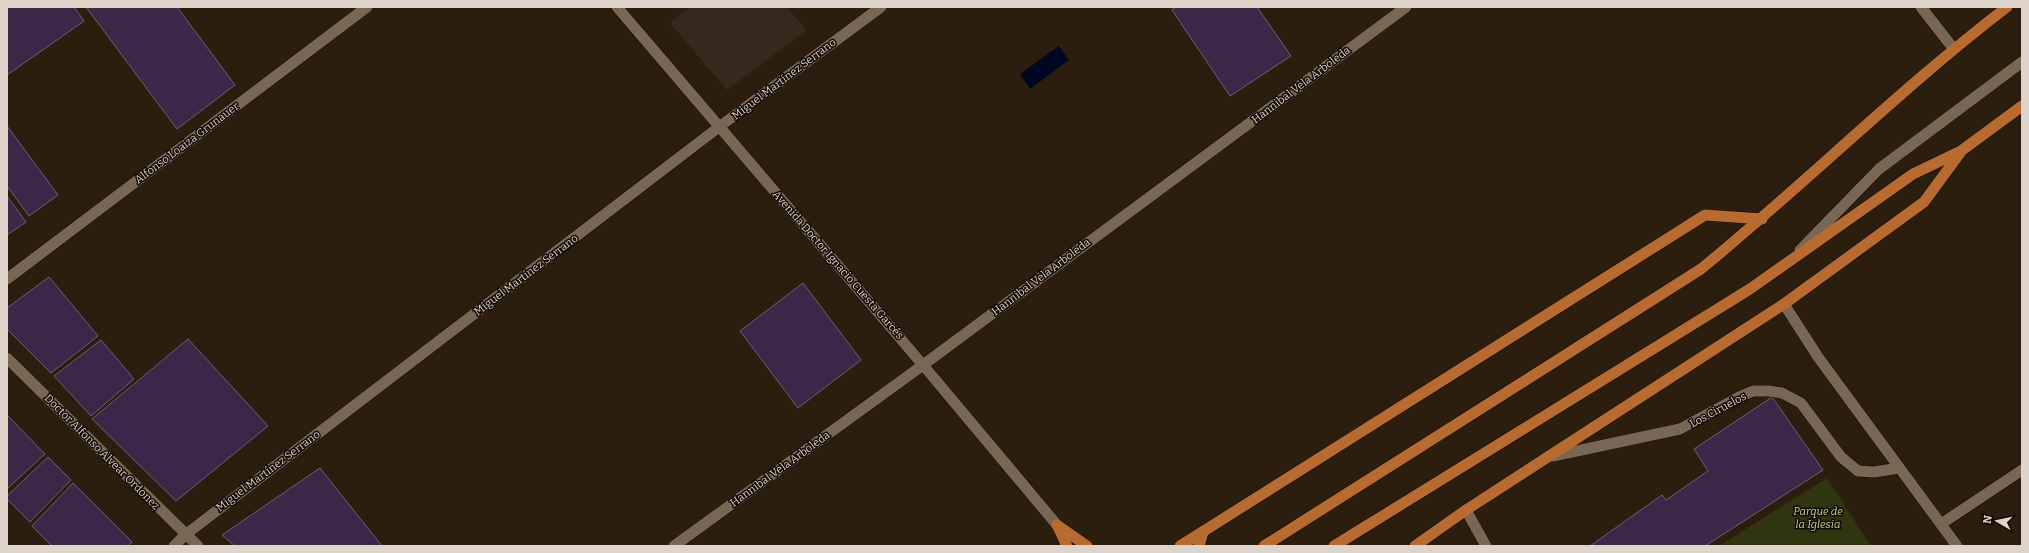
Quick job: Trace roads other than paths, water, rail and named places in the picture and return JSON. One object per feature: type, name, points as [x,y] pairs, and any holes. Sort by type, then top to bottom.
[{"type":"main road","points":[[1264,546],[1701,269],[1762,219],[1953,48],[2007,7]]},
{"type":"main road","points":[[1334,546],[1750,289],[1913,174],[1961,151],[2022,106]]},
{"type":"main road","points":[[1415,546],[1466,510],[1553,456],[1784,304],[1924,202],[1961,151]]},
{"type":"main road","points":[[1180,546],[1705,215],[1762,219]]},
{"type":"main road","points":[[1057,525],[1067,546]]},
{"type":"main road","points":[[1057,525],[1087,546]]},
{"type":"main road","points":[[1199,546],[1203,532]]},
{"type":"street","name":"Alfonso Loaiza Grunauer","points":[[7,279],[367,7]]},
{"type":"street","name":"Avenida Doctor Ignacio Cuesta Garcés","points":[[617,7],[923,365],[1057,525]]},
{"type":"street","name":"Miguel Martínez Serrano","points":[[174,546],[185,535],[719,127],[881,7]]},
{"type":"street","name":"Hannibal Vela Arboleda","points":[[674,546],[923,365],[1406,7]]},
{"type":"street","points":[[1921,7],[1953,48]]},
{"type":"street","points":[[1792,258],[1879,169],[2022,62]]},
{"type":"street","points":[[1784,304],[1818,357],[1958,546]]},
{"type":"street","name":"Doctor Alfonso Alvear Ordonez","points":[[7,358],[185,535],[198,546]]},
{"type":"street","name":"Los Ciruelos","points":[[1553,456],[1680,429],[1753,391],[1769,391],[1782,393],[1801,403],[1841,457],[1858,471],[1874,472],[1899,468]]},
{"type":"street","points":[[1941,524],[2022,470]]},
{"type":"street","points":[[1466,510],[1486,546]]},
{"type":"water","points":[[1059,46],[1069,60],[1030,89],[1020,74]]},
{"type":"park label","name":"Parque de la Iglesia","points":[[1818,517]]}]
